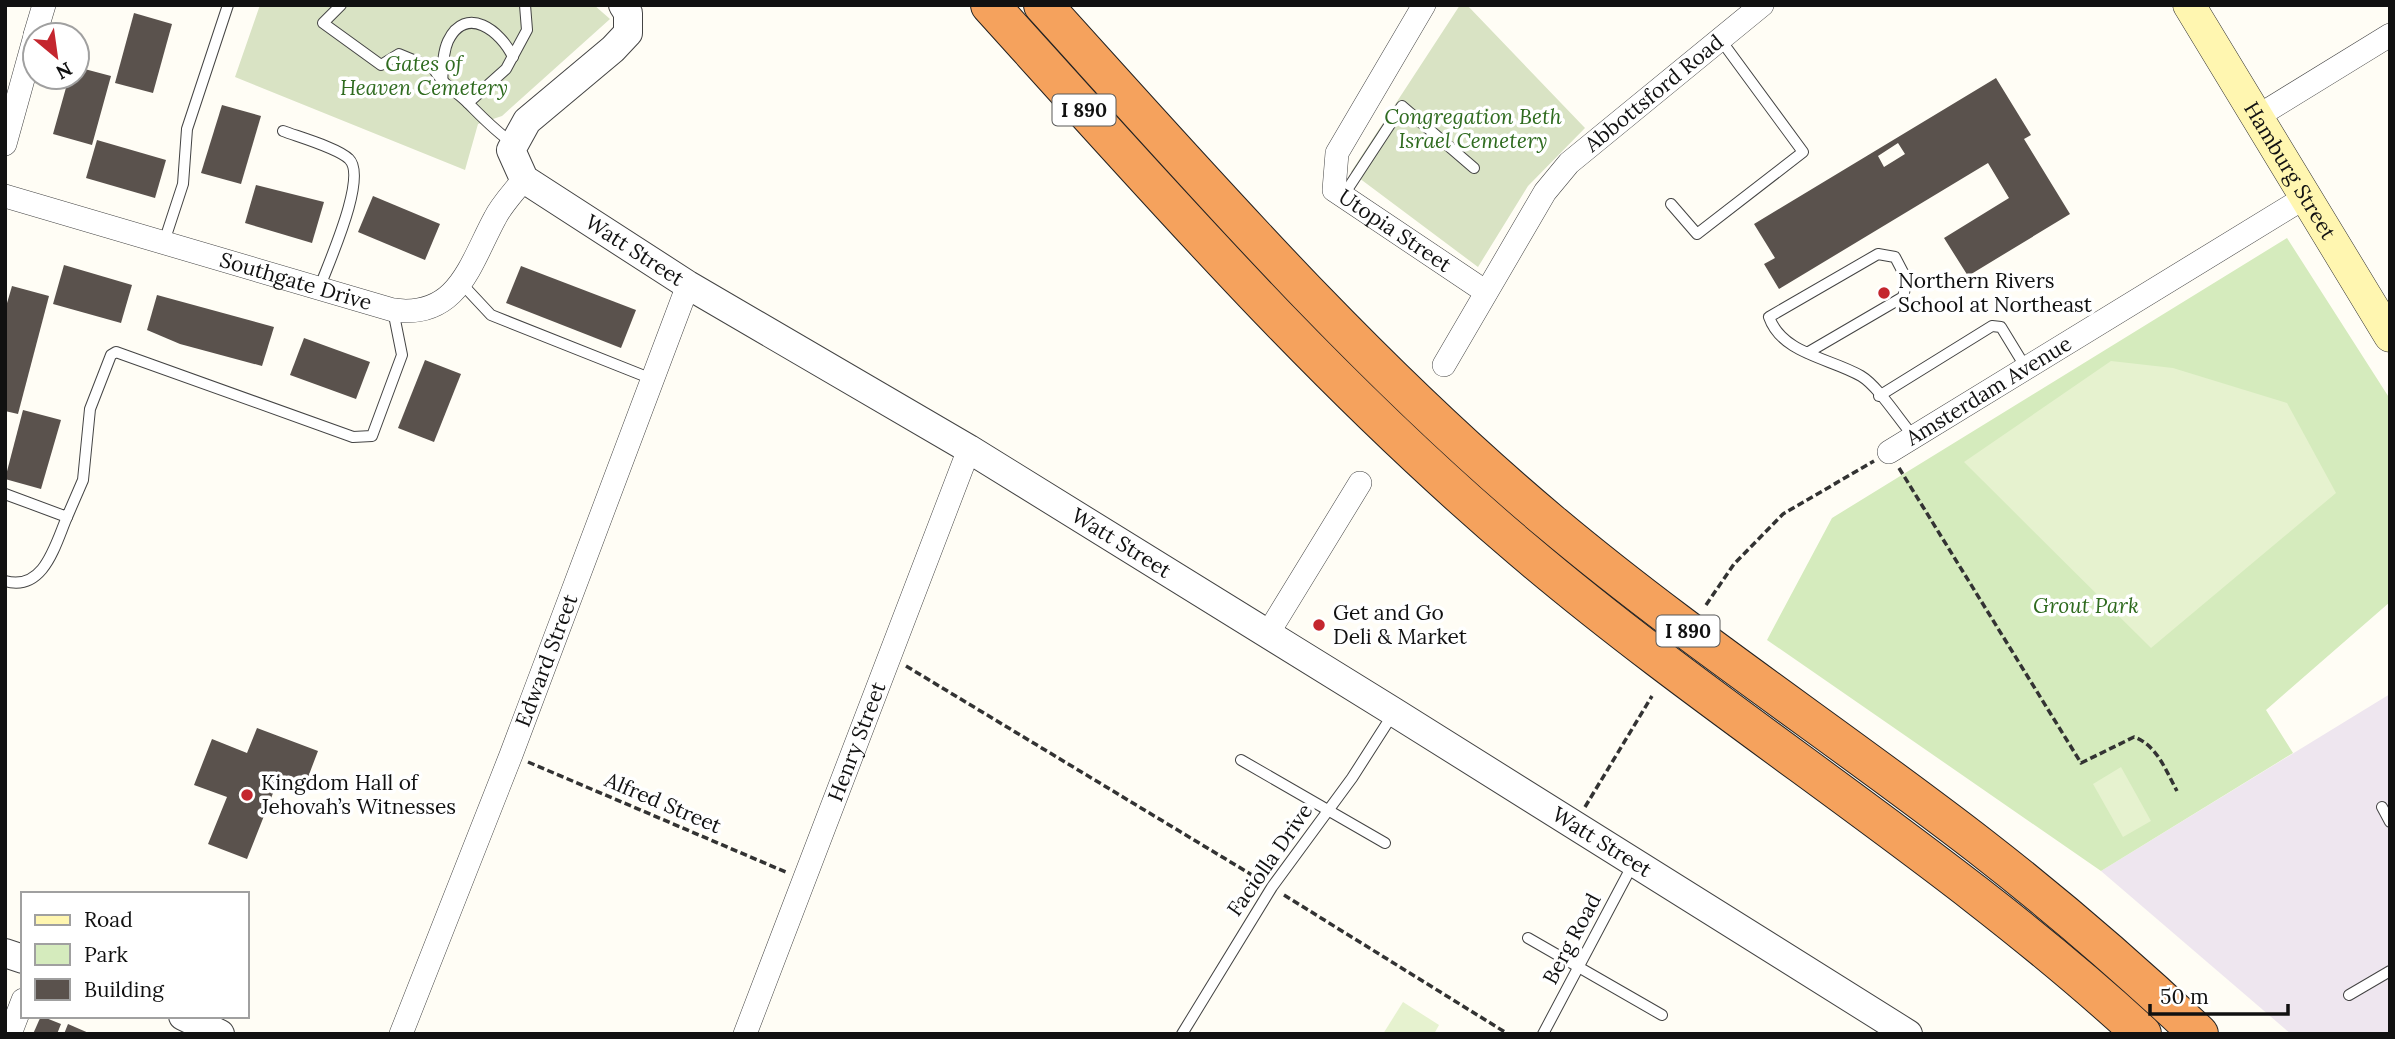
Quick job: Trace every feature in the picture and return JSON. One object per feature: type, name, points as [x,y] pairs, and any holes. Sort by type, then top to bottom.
[{"type":"highway","name":"I 890","points":[[990,5],[1277,320],[1372,415],[1472,507],[1618,627],[1965,884],[2142,1034]]},
{"type":"highway","name":"I 890","points":[[1042,5],[1305,293],[1399,387],[1498,477],[1653,604],[2032,887],[2136,974],[2199,1034]]},
{"type":"main road","name":"Hamburg Street","points":[[2189,5],[2255,118],[2390,336]]},
{"type":"street","points":[[524,179],[511,150],[527,121],[613,49],[628,33],[628,13],[623,5]]},
{"type":"street","name":"Utopia Street","points":[[1424,5],[1337,153],[1334,190],[1486,292]]},
{"type":"street","name":"Abbottsford Road","points":[[1444,365],[1545,192],[1569,163],[1762,5]]},
{"type":"street","points":[[2255,118],[2390,35]]},
{"type":"street","points":[[5,144],[21,86]]},
{"type":"street","name":"Southgate Drive","points":[[5,196],[393,310],[414,313],[438,304],[462,284],[496,215],[524,179]]},
{"type":"street","name":"Watt Street","points":[[524,179],[688,285],[969,449],[1575,823],[1906,1033]]},
{"type":"street","name":"Amsterdam Avenue","points":[[1889,452],[2304,198]]},
{"type":"street","name":"Edward Street","points":[[401,1034],[511,755],[688,285]]},
{"type":"street","name":"Henry Street","points":[[745,1034],[969,449]]},
{"type":"street","points":[[1267,635],[1360,483]]},
{"type":"street","points":[[10,1034],[21,1005]]},
{"type":"street","points":[[187,1018],[220,1034]]},
{"type":"lane","points":[[164,242],[183,184],[187,130],[228,5]]},
{"type":"lane","points":[[341,5],[323,23],[382,65],[398,54],[433,68],[442,85],[468,103],[493,130],[514,144]]},
{"type":"lane","points":[[468,103],[506,69],[513,57],[527,30],[525,5]]},
{"type":"lane","points":[[442,85],[449,40],[462,27],[479,23],[494,29],[507,43],[513,57]]},
{"type":"lane","points":[[1671,204],[1697,234],[1803,152],[1720,40]]},
{"type":"lane","points":[[1343,196],[1402,106],[1474,168]]},
{"type":"lane","points":[[283,131],[348,158],[356,170],[354,190],[320,289]]},
{"type":"lane","points":[[1807,353],[1903,297],[1907,280],[1895,257],[1878,254],[1769,317],[1774,331],[1807,353],[1863,377],[1914,437]]},
{"type":"lane","points":[[462,284],[491,315],[652,379]]},
{"type":"lane","points":[[5,581],[19,584],[30,581],[40,573],[83,480],[90,409],[111,355],[123,352],[354,437],[372,436],[402,355],[393,310]]},
{"type":"lane","points":[[1879,396],[1992,326],[2001,327],[2026,368]]},
{"type":"lane","points":[[5,494],[66,517]]},
{"type":"lane","name":"Faciolla Drive","points":[[1182,1034],[1272,887],[1329,810],[1394,712]]},
{"type":"lane","points":[[1241,760],[1385,843]]},
{"type":"lane","points":[[2382,807],[2390,822]]},
{"type":"lane","name":"Berg Road","points":[[1544,1034],[1634,862]]},
{"type":"lane","points":[[1528,938],[1662,1015]]},
{"type":"lane","points":[[2349,995],[2390,971]]},
{"type":"path","points":[[1706,605],[1734,564],[1783,514],[1889,452],[2081,763],[2134,737],[2144,741],[2156,753],[2177,791]]},
{"type":"path","points":[[889,656],[1272,887],[1508,1034]]},
{"type":"path","points":[[1575,823],[1652,696]]},
{"type":"path","name":"Alfred Street","points":[[511,755],[802,880]]},
{"type":"shaded area","points":[[2390,694],[2390,1034],[2291,1034],[2101,871]]},
{"type":"green space","name":"Gates of Heaven Cemetery","points":[[260,5],[594,5],[610,19],[502,116],[478,124],[465,170],[235,77]]},
{"type":"green space","name":"Congregation Beth Israel Cemetery","points":[[1460,5],[1467,5],[1585,128],[1528,186],[1478,267],[1351,172]]},
{"type":"green space","name":"Grout Park","points":[[2287,238],[2390,399],[2390,602],[2266,710],[2293,753],[2101,871],[1767,640],[1832,518]]},
{"type":"green space","points":[[2111,361],[2173,368],[2287,403],[2336,493],[2151,648],[1964,462]]},
{"type":"green space","points":[[2121,767],[2151,821],[2123,837],[2093,784]]},
{"type":"green space","points":[[1403,1002],[1439,1025],[1434,1034],[1383,1034]]},
{"type":"building","points":[[134,13],[172,24],[153,93],[115,83]]},
{"type":"building","points":[[91,71],[111,76],[92,145],[53,134],[65,91],[91,91]]},
{"type":"building","points":[[1996,78],[2031,135],[2024,139],[2070,214],[1968,276],[1944,238],[2009,198],[1988,163],[1779,289],[1764,264],[1775,258],[1754,224]],"holes":[[[1898,143],[1905,154],[1884,167],[1878,156]]]},
{"type":"building","points":[[222,105],[261,116],[241,184],[201,173]]},
{"type":"building","points":[[97,140],[166,160],[155,198],[86,178]]},
{"type":"building","points":[[256,185],[324,202],[312,243],[245,223]]},
{"type":"building","points":[[373,196],[440,224],[425,260],[358,232]]},
{"type":"building","points":[[64,265],[132,285],[121,323],[53,304]]},
{"type":"building","points":[[521,266],[636,310],[621,348],[506,303]]},
{"type":"building","points":[[12,286],[49,296],[18,414],[5,411],[5,310]]},
{"type":"building","points":[[157,295],[274,327],[262,366],[180,344],[147,330]]},
{"type":"building","points":[[304,338],[370,362],[356,399],[290,375]]},
{"type":"building","points":[[425,360],[461,374],[434,442],[398,428]]},
{"type":"building","points":[[23,410],[61,420],[41,489],[5,479]]},
{"type":"building","name":"Kingdom Hall of Jehovah’s Witnesses","points":[[257,728],[318,751],[302,793],[277,783],[247,859],[208,844],[227,797],[194,785],[212,739],[247,753]]},
{"type":"building","points":[[40,1018],[61,1024],[57,1034],[33,1034]]},
{"type":"building","points":[[68,1024],[91,1034],[64,1034]]},
{"type":"place","name":"Northern Rivers School at Northeast","points":[[1884,293]]},
{"type":"place","name":"Get and Go Deli & Market","points":[[1319,625]]},
{"type":"place","name":"Kingdom Hall of Jehovah’s Witnesses","points":[[247,795]]}]
